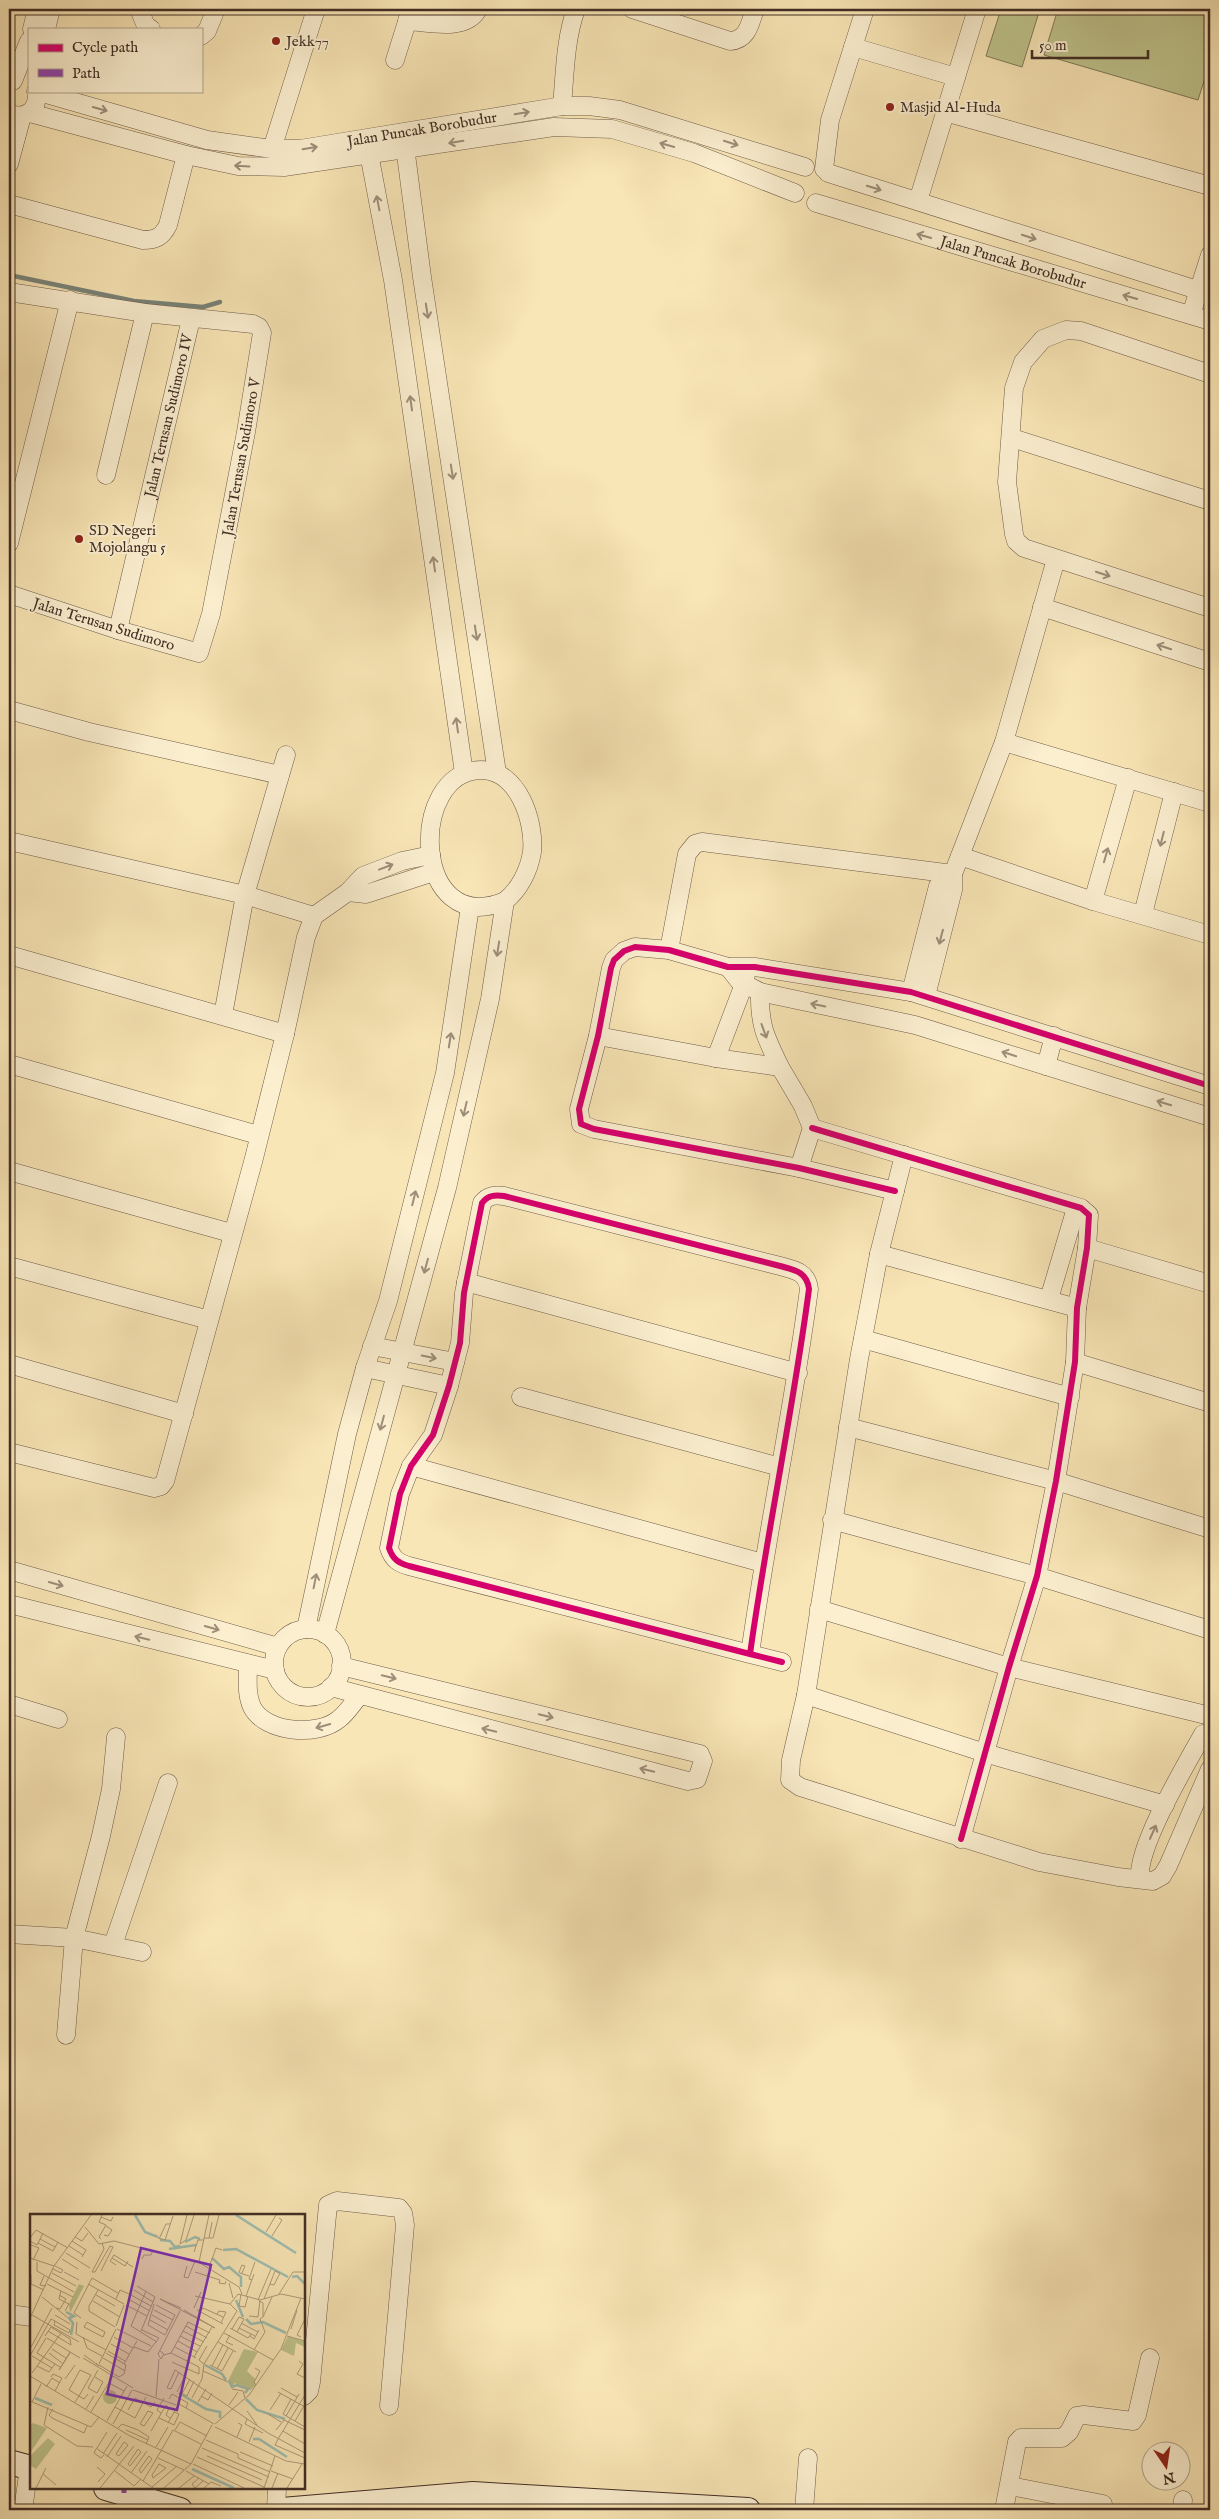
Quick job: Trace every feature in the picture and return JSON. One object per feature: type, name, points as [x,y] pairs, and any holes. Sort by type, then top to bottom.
[{"type":"street","points":[[32,28],[37,9]]},
{"type":"street","points":[[46,28],[51,9]]},
{"type":"street","points":[[139,9],[149,28]]},
{"type":"street","points":[[202,35],[207,31],[216,9]]},
{"type":"street","points":[[272,149],[316,9]]},
{"type":"street","points":[[395,60],[409,15],[458,23],[472,17],[478,9]]},
{"type":"street","points":[[562,106],[570,24],[576,9]]},
{"type":"street","points":[[632,9],[730,42],[744,36],[755,9]]},
{"type":"street","points":[[817,169],[830,120],[865,9]]},
{"type":"street","points":[[918,201],[978,9]]},
{"type":"street","points":[[17,82],[28,44]]},
{"type":"street","points":[[853,47],[956,77]]},
{"type":"street","points":[[9,164],[20,114],[37,103],[36,92]]},
{"type":"street","name":"Jalan Puncak Borobudur","points":[[39,92],[207,140],[272,149],[300,150],[367,147],[554,127],[612,129],[694,152],[795,192]]},
{"type":"street","name":"Jalan Puncak Borobudur","points":[[405,142],[562,106],[589,106],[620,110],[700,132],[1204,292]]},
{"type":"street","points":[[945,112],[1210,186]]},
{"type":"street","name":"Jalan Puncak Borobudur","points":[[20,114],[238,166],[284,166],[367,147]]},
{"type":"street","points":[[694,152],[700,132]]},
{"type":"street","points":[[405,142],[422,277],[497,773]]},
{"type":"street","points":[[367,147],[394,280],[464,773]]},
{"type":"street","points":[[9,204],[143,240],[154,240],[164,234],[168,225],[186,154]]},
{"type":"street","points":[[817,169],[831,179],[830,191],[822,201],[816,203],[804,202],[795,192],[794,180],[796,174],[817,169]]},
{"type":"street","name":"Jalan Puncak Borobudur","points":[[816,203],[1210,321]]},
{"type":"street","points":[[1191,315],[1204,292],[1210,255]]},
{"type":"street","points":[[394,280],[422,277]]},
{"type":"street","points":[[1162,306],[1171,282]]},
{"type":"street","points":[[9,292],[190,319]]},
{"type":"street","points":[[9,543],[70,300]]},
{"type":"street","points":[[106,475],[145,313]]},
{"type":"street","name":"Jalan Terusan Sudimoro IV","points":[[118,630],[190,319]]},
{"type":"street","name":"Jalan Terusan Sudimoro V","points":[[190,319],[253,324],[259,327],[262,333],[246,432],[212,614],[198,654]]},
{"type":"street","points":[[1210,374],[1081,331],[1066,330],[1053,333],[1042,340],[1023,362],[1014,388],[1012,438],[1007,482],[1012,525],[1016,541],[1024,548],[1210,608]]},
{"type":"street","points":[[1012,438],[1210,501]]},
{"type":"street","points":[[918,994],[953,890],[953,874],[1004,742],[1056,559]]},
{"type":"street","name":"Jalan Terusan Sudimoro","points":[[9,594],[198,654]]},
{"type":"street","points":[[1042,607],[1210,662]]},
{"type":"street","points":[[9,710],[89,732],[280,776]]},
{"type":"street","points":[[1004,742],[1210,803]]},
{"type":"street","points":[[223,1014],[245,894],[286,755]]},
{"type":"street","points":[[482,770],[497,773],[508,780],[516,791],[526,812],[530,830],[532,852],[525,874],[515,893],[505,901],[490,908],[470,907],[455,901],[445,892],[433,864],[430,830],[434,812],[448,786],[464,773],[482,770]]},
{"type":"street","points":[[1093,902],[1128,778]]},
{"type":"street","points":[[1143,914],[1174,792]]},
{"type":"street","points":[[9,841],[245,894],[314,916]]},
{"type":"street","points":[[669,950],[687,854],[695,844],[702,842],[953,874]]},
{"type":"street","points":[[960,856],[1093,902],[1143,914],[1210,935]]},
{"type":"street","points":[[9,1452],[154,1488],[162,1486],[184,1414],[232,1234],[285,1034],[306,938],[314,916],[348,892],[363,876],[402,861],[433,864]]},
{"type":"street","points":[[324,1634],[447,1188],[490,999],[505,901]]},
{"type":"street","points":[[306,1629],[332,1502],[365,1368],[388,1301],[445,1073],[470,907]]},
{"type":"street","points":[[895,1191],[799,1168],[586,1127],[581,1124],[579,1109],[598,1036],[614,960],[624,951],[635,947],[669,950],[728,967],[745,975],[862,985],[918,994],[1210,1086]]},
{"type":"street","points":[[9,955],[223,1014],[285,1034]]},
{"type":"street","points":[[745,975],[760,992],[915,1025],[1210,1117]]},
{"type":"street","points":[[716,1058],[745,975]]},
{"type":"street","points":[[855,1012],[862,985]]},
{"type":"street","points":[[760,992],[759,1015],[763,1030],[780,1067],[803,1106],[812,1128],[799,1168]]},
{"type":"street","points":[[598,1036],[716,1058],[780,1067]]},
{"type":"street","points":[[1046,1066],[1054,1036]]},
{"type":"street","points":[[9,1064],[258,1135]]},
{"type":"street","points":[[812,1128],[1084,1209],[1088,1214],[1087,1248],[1077,1308],[1075,1362],[1056,1481],[1037,1576],[1009,1667],[961,1839]]},
{"type":"street","points":[[904,1155],[879,1254],[863,1339],[832,1520],[806,1694],[791,1760],[790,1780],[794,1784],[961,1839],[1039,1862],[1118,1877],[1140,1878],[1153,1881],[1162,1876],[1168,1866],[1210,1769]]},
{"type":"street","points":[[9,1171],[232,1234]]},
{"type":"street","points":[[750,1654],[763,1563],[798,1373],[808,1282],[801,1272],[780,1266],[496,1195],[486,1198],[482,1204],[466,1282],[460,1342],[449,1386],[433,1435],[411,1466],[400,1494],[389,1548],[397,1562],[750,1654],[782,1662]]},
{"type":"street","points":[[1049,1299],[1076,1208]]},
{"type":"street","points":[[1087,1248],[1210,1284]]},
{"type":"street","points":[[879,1254],[1077,1308]]},
{"type":"street","points":[[9,1266],[209,1320]]},
{"type":"street","points":[[466,1282],[798,1373]]},
{"type":"street","points":[[863,1339],[1070,1397]]},
{"type":"street","points":[[372,1346],[454,1362]]},
{"type":"street","points":[[1075,1362],[1210,1403]]},
{"type":"street","points":[[9,1364],[184,1414]]},
{"type":"street","points":[[365,1368],[449,1386]]},
{"type":"street","points":[[521,1397],[780,1467]]},
{"type":"street","points":[[848,1427],[1056,1481],[1210,1529]]},
{"type":"street","points":[[411,1466],[763,1563]]},
{"type":"street","points":[[832,1520],[1037,1576],[1210,1630]]},
{"type":"street","points":[[9,1570],[278,1647]]},
{"type":"street","points":[[9,1604],[274,1670]]},
{"type":"street","points":[[819,1609],[1009,1667],[1206,1709],[1199,1724],[1207,1737],[1165,1805],[1142,1857],[1140,1878]]},
{"type":"street","points":[[306,1629],[324,1634],[332,1640],[338,1648],[341,1666],[340,1674],[331,1687],[320,1694],[300,1696],[283,1687],[274,1670],[274,1658],[278,1647],[291,1634],[306,1629]]},
{"type":"street","points":[[248,1665],[248,1696],[252,1706],[257,1715],[277,1726],[312,1729],[323,1727],[340,1719],[359,1696]]},
{"type":"street","points":[[331,1687],[359,1696],[691,1781],[697,1779],[703,1761],[700,1754],[341,1666]]},
{"type":"street","points":[[806,1694],[985,1753],[1165,1805]]},
{"type":"street","points":[[9,1704],[58,1719]]},
{"type":"street","points":[[66,2035],[74,1938],[101,1836],[111,1789],[116,1737]]},
{"type":"street","points":[[113,1945],[168,1783]]},
{"type":"street","points":[[9,1934],[74,1938],[142,1952]]},
{"type":"street","points":[[305,2395],[311,2382],[328,2205],[337,2201],[399,2208],[403,2213],[405,2225],[389,2406]]},
{"type":"street","points":[[9,2314],[30,2317]]},
{"type":"street","points":[[1004,2510],[1016,2448],[1021,2438],[1062,2438],[1069,2432],[1077,2416],[1084,2415],[1133,2421],[1137,2415],[1150,2358]]},
{"type":"street","points":[[804,2510],[808,2458]]},
{"type":"street","points":[[23,2466],[23,2510]]},
{"type":"street","points":[[1010,2486],[1103,2504]]},
{"type":"street","points":[[118,2489],[180,2510]]},
{"type":"street","points":[[276,2510],[278,2489]]},
{"type":"street","points":[[282,2510],[423,2504],[473,2494],[501,2503],[748,2510]]},
{"type":"green space","points":[[1001,9],[1040,9],[1022,67],[986,56]]},
{"type":"green space","points":[[1058,9],[1210,9],[1210,62],[1198,100],[1044,55]]},
{"type":"waterway","points":[[9,275],[134,301],[203,307],[220,302]]},
{"type":"cycle path","points":[[895,1191],[799,1168],[594,1129],[581,1124],[579,1109],[598,1036],[614,960],[624,951],[635,947],[669,950],[728,967],[755,967],[911,992],[1210,1086]]},
{"type":"cycle path","points":[[812,1128],[1081,1208],[1089,1215],[1087,1248],[1077,1308],[1075,1362],[1056,1481],[1037,1576],[1009,1667],[961,1839]]},
{"type":"cycle path","points":[[750,1654],[409,1566],[399,1562],[392,1555],[389,1548],[400,1494],[411,1466],[433,1435],[449,1386],[460,1343],[464,1293],[482,1203],[487,1198],[504,1196],[785,1267],[803,1275],[806,1279],[809,1289],[803,1335],[750,1654],[782,1662]]},
{"type":"place","name":"Jekk77","points":[[276,41]]},
{"type":"place","name":"Masjid Al-Huda","points":[[890,107]]},
{"type":"place","name":"SD Negeri Mojolangu 5","points":[[79,539]]}]
